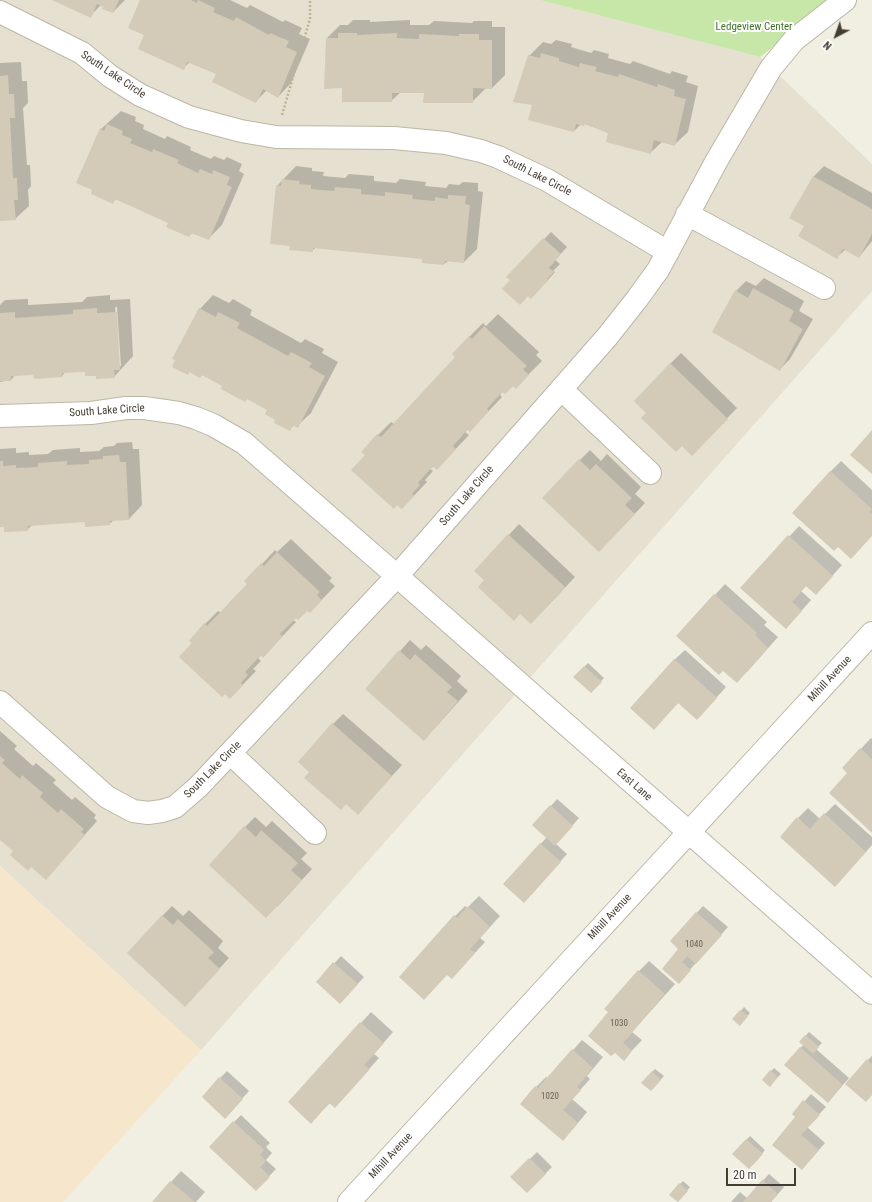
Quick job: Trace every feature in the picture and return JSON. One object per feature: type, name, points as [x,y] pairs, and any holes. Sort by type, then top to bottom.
[{"type":"street","points":[[668,252],[771,68],[794,40],[845,0]]},
{"type":"street","name":"South Lake Circle","points":[[0,12],[82,54],[125,86],[172,111],[223,128],[276,137],[394,138],[446,143],[481,151],[498,157],[547,180],[668,252],[637,299],[607,337],[397,576],[198,787],[175,807],[148,813],[133,811],[107,797],[0,702]]},
{"type":"street","points":[[688,214],[824,288]]},
{"type":"street","points":[[561,389],[650,473]]},
{"type":"street","name":"South Lake Circle","points":[[0,416],[91,413],[126,408],[144,408],[179,413],[208,423],[244,443],[397,576]]},
{"type":"street","name":"East Lane","points":[[397,576],[872,993]]},
{"type":"street","name":"Mihill Avenue","points":[[349,1202],[872,633]]},
{"type":"street","points":[[230,753],[315,834]]},
{"type":"path","points":[[276,137],[310,19],[310,0]]},
{"type":"shaded area","points":[[0,0],[540,0],[760,57],[872,164],[872,291],[201,1050],[0,866]]},
{"type":"shaded area","points":[[0,866],[201,1050],[63,1202],[0,1202]]},
{"type":"green space","name":"Ledgeview Center","points":[[540,0],[833,0],[760,57]]},
{"type":"building","points":[[52,0],[119,0],[113,13],[102,9],[103,7],[97,4],[91,18]]},
{"type":"building","points":[[140,0],[191,0],[197,3],[198,0],[215,8],[213,12],[234,21],[236,17],[269,35],[270,33],[289,41],[286,47],[297,52],[278,98],[263,89],[256,103],[212,82],[216,74],[187,62],[184,70],[138,49],[144,35],[128,28]]},
{"type":"building","points":[[338,33],[357,33],[357,35],[397,33],[397,38],[419,39],[419,34],[459,36],[459,34],[479,34],[479,40],[492,40],[492,89],[473,88],[473,103],[423,103],[424,93],[392,93],[392,102],[342,102],[342,88],[324,89],[326,38],[338,38]]},
{"type":"building","points":[[541,53],[559,58],[559,61],[579,67],[580,63],[597,67],[595,71],[618,77],[619,74],[657,87],[658,84],[675,90],[674,96],[686,99],[675,146],[654,140],[651,154],[606,142],[608,133],[585,124],[584,126],[576,124],[574,132],[528,120],[532,105],[513,102],[528,55],[540,58]]},
{"type":"building","points":[[8,75],[9,94],[14,94],[15,118],[10,118],[13,178],[17,178],[18,200],[14,200],[16,220],[0,221],[0,76]]},
{"type":"building","points":[[107,124],[123,131],[122,135],[132,139],[130,143],[152,152],[153,149],[179,160],[177,163],[198,173],[200,169],[212,174],[213,170],[230,177],[227,185],[232,187],[209,240],[191,233],[189,237],[166,227],[168,223],[115,199],[113,204],[91,194],[92,190],[76,183],[100,128],[104,131]]},
{"type":"building","points":[[813,176],[872,209],[872,234],[859,258],[843,249],[837,259],[798,236],[804,226],[789,218]]},
{"type":"building","points":[[282,179],[300,181],[299,184],[311,185],[311,189],[334,191],[335,187],[361,189],[361,194],[385,196],[385,192],[413,195],[412,199],[435,201],[435,197],[448,199],[448,195],[466,196],[465,204],[470,205],[464,263],[445,261],[444,265],[422,263],[422,259],[313,248],[313,252],[289,250],[290,246],[270,244],[276,185],[281,186]]},
{"type":"building","points":[[543,238],[561,254],[549,268],[554,272],[547,279],[548,280],[531,299],[528,296],[520,305],[502,289],[510,280],[506,277]]},
{"type":"building","points":[[753,288],[794,311],[789,321],[803,329],[780,371],[712,332],[735,290],[748,298]]},
{"type":"building","points":[[97,308],[97,313],[117,312],[120,370],[114,370],[115,378],[96,379],[96,376],[85,376],[85,372],[62,373],[62,377],[34,379],[33,375],[11,376],[11,381],[0,381],[0,313],[15,312],[15,318],[73,314],[73,310]]},
{"type":"building","points":[[199,308],[216,317],[218,312],[240,323],[237,328],[288,356],[291,352],[312,363],[309,367],[325,376],[298,428],[293,425],[290,431],[274,423],[275,420],[265,414],[267,410],[247,399],[245,402],[221,389],[222,386],[202,375],[200,378],[189,372],[188,375],[172,367],[175,360],[172,359]]},
{"type":"building","points":[[484,326],[527,366],[523,369],[529,375],[516,389],[513,386],[505,394],[502,392],[487,409],[489,411],[470,432],[468,429],[453,446],[456,449],[437,470],[433,466],[418,483],[420,485],[412,494],[414,496],[402,509],[397,505],[394,509],[351,470],[365,455],[361,452],[377,434],[381,437],[455,357],[452,354],[469,336],[472,339]]},
{"type":"building","points":[[670,363],[728,419],[692,456],[682,446],[676,452],[641,418],[646,413],[634,401]]},
{"type":"building","points":[[872,430],[872,474],[850,455]]},
{"type":"building","points":[[119,455],[120,462],[126,462],[129,520],[110,521],[110,525],[85,527],[85,522],[28,526],[28,531],[4,532],[4,527],[0,527],[0,461],[3,461],[3,466],[16,465],[16,468],[38,467],[38,463],[67,461],[67,465],[89,464],[89,460],[103,459],[103,456]]},
{"type":"building","points":[[579,459],[590,470],[596,464],[632,498],[625,505],[635,514],[599,552],[542,498]]},
{"type":"building","points":[[830,471],[872,509],[869,512],[872,514],[872,536],[851,559],[838,547],[834,551],[792,513]]},
{"type":"building","points":[[508,534],[565,587],[531,624],[520,614],[514,621],[478,587],[484,580],[474,571]]},
{"type":"building","points":[[788,535],[833,576],[816,595],[806,586],[792,602],[802,611],[786,629],[740,588]]},
{"type":"building","points":[[277,552],[320,592],[317,595],[322,600],[310,613],[307,611],[298,620],[296,618],[280,634],[283,636],[263,658],[261,655],[245,672],[248,675],[241,683],[243,685],[230,699],[225,694],[222,697],[179,657],[192,643],[189,641],[204,623],[207,626],[247,584],[244,581],[261,563],[264,566]]},
{"type":"building","points":[[714,594],[757,633],[755,635],[768,648],[737,683],[723,671],[719,675],[676,636]]},
{"type":"building","points":[[399,650],[410,660],[415,654],[452,687],[447,692],[458,701],[424,741],[365,689]]},
{"type":"building","points":[[674,659],[717,698],[697,720],[678,703],[654,730],[630,708]]},
{"type":"building","points":[[584,666],[602,682],[591,693],[573,677]]},
{"type":"building","points":[[332,723],[392,776],[358,815],[346,804],[341,810],[304,778],[309,772],[298,762]]},
{"type":"building","points":[[860,748],[872,759],[872,833],[829,793],[847,773],[842,768]]},
{"type":"building","points":[[0,756],[5,760],[2,763],[20,779],[22,775],[43,793],[40,797],[58,813],[61,809],[84,829],[81,832],[85,835],[46,880],[31,867],[28,871],[10,855],[13,851],[0,840]]},
{"type":"building","points":[[550,805],[573,826],[555,846],[532,825]]},
{"type":"building","points":[[824,813],[866,852],[835,887],[780,837],[797,817],[810,829]]},
{"type":"building","points":[[244,826],[256,837],[261,830],[298,863],[291,870],[302,880],[266,918],[209,865]]},
{"type":"building","points":[[540,843],[561,862],[524,903],[503,884]]},
{"type":"building","points":[[468,906],[490,927],[470,949],[475,953],[452,979],[447,975],[424,1000],[399,977],[454,915],[457,918]]},
{"type":"building","points":[[696,912],[722,935],[696,964],[687,956],[682,962],[691,970],[679,984],[662,969],[678,949],[670,941]]},
{"type":"building","points":[[162,915],[173,925],[178,919],[214,952],[208,958],[220,969],[185,1007],[127,953]]},
{"type":"building","points":[[333,962],[358,984],[340,1004],[316,982]]},
{"type":"building","points":[[638,970],[665,994],[623,1043],[632,1051],[624,1061],[615,1053],[611,1056],[588,1036],[608,1012],[604,1009]]},
{"type":"building","points":[[740,1010],[748,1016],[740,1026],[732,1019]]},
{"type":"building","points":[[360,1022],[384,1043],[364,1065],[370,1069],[335,1108],[329,1103],[311,1124],[288,1102]]},
{"type":"building","points":[[805,1035],[819,1047],[813,1054],[799,1042]]},
{"type":"building","points":[[800,1047],[843,1085],[828,1103],[784,1065]]},
{"type":"building","points":[[572,1049],[593,1068],[577,1087],[581,1090],[563,1110],[578,1123],[563,1141],[520,1104],[535,1086],[538,1088]]},
{"type":"building","points":[[867,1059],[872,1064],[872,1095],[866,1102],[845,1084]]},
{"type":"building","points":[[770,1070],[778,1077],[770,1087],[762,1080]]},
{"type":"building","points":[[652,1071],[661,1080],[651,1091],[641,1083]]},
{"type":"building","points":[[219,1077],[243,1099],[225,1119],[202,1097]]},
{"type":"building","points":[[803,1100],[820,1115],[801,1135],[819,1150],[802,1170],[772,1145],[795,1117],[792,1114]]},
{"type":"building","points":[[233,1121],[264,1150],[260,1155],[266,1161],[260,1167],[270,1177],[256,1191],[209,1147]]},
{"type":"building","points":[[746,1139],[763,1154],[749,1169],[732,1154]]},
{"type":"building","points":[[529,1158],[546,1174],[527,1193],[510,1177]]},
{"type":"building","points":[[762,1180],[778,1194],[771,1202],[743,1202]]},
{"type":"building","points":[[170,1181],[195,1202],[152,1202]]},
{"type":"building","points":[[679,1183],[688,1191],[678,1202],[669,1195]]}]
